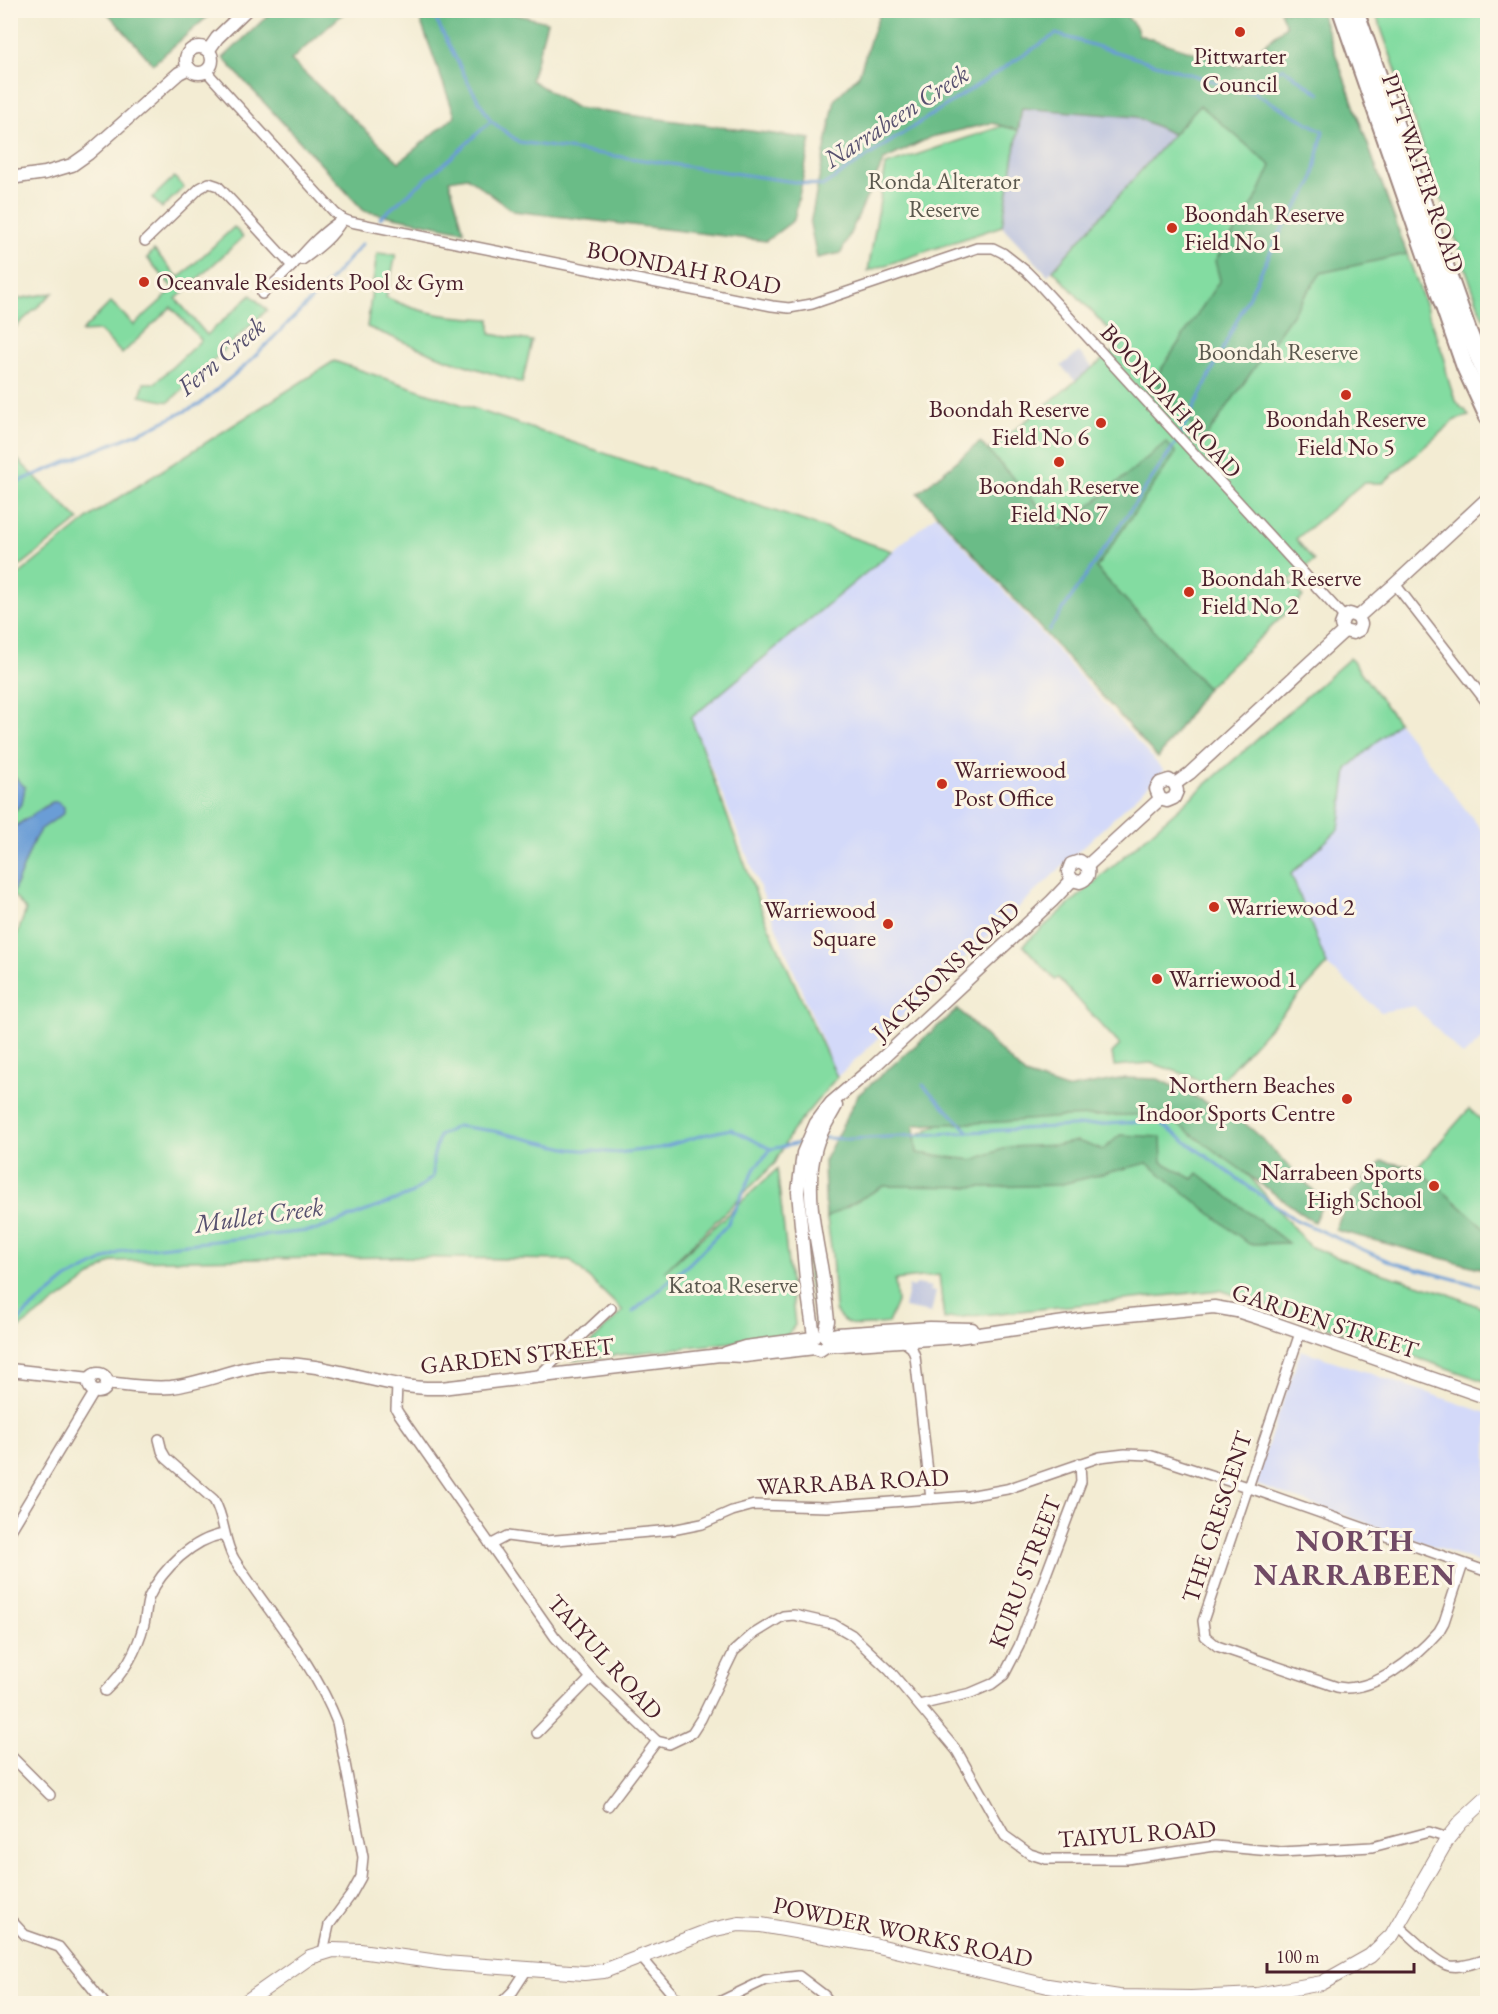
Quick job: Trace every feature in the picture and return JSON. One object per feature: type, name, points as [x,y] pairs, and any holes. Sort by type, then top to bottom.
[{"type":"highway","name":"PITTWATER ROAD","points":[[1341,10],[1465,367],[1488,417]]},
{"type":"highway","name":"PITTWATER ROAD","points":[[1355,10],[1468,331],[1488,381]]},
{"type":"main road","name":"POWDER WORKS ROAD","points":[[243,2004],[310,1957],[323,1952],[344,1949],[445,1963],[584,1973],[604,1971],[711,1930],[739,1924],[761,1925],[870,1944],[1048,1986],[1094,1994],[1119,1997],[1202,1998],[1257,1995],[1322,1983],[1371,1956],[1398,1926],[1448,1838],[1461,1822],[1488,1797]]},
{"type":"street","points":[[208,51],[217,38],[246,10]]},
{"type":"street","points":[[201,47],[211,55],[212,64],[206,71],[199,73],[189,68],[186,60],[192,49],[201,47]]},
{"type":"street","points":[[10,178],[45,173],[72,165],[89,153],[179,73],[189,68]]},
{"type":"street","points":[[206,71],[343,219],[329,227],[262,294]]},
{"type":"street","points":[[145,241],[200,188],[209,183],[219,186],[292,266]]},
{"type":"street","name":"BOONDAH ROAD","points":[[343,219],[789,308],[812,304],[977,248],[993,248],[1026,271],[1344,617]]},
{"type":"street","points":[[1358,617],[1488,498]]},
{"type":"street","points":[[1395,584],[1488,704]]},
{"type":"street","points":[[1350,614],[1358,617],[1361,624],[1359,630],[1353,633],[1344,631],[1341,625],[1344,617],[1350,614]]},
{"type":"street","name":"JACKSONS ROAD","points":[[822,1339],[803,1257],[798,1192],[809,1152],[819,1137],[821,1124],[846,1090],[1072,880],[1084,881],[1089,874],[1087,866],[1160,799],[1156,789],[1160,783],[1169,780],[1175,784],[1190,773],[1344,631]]},
{"type":"street","name":"JACKSONS ROAD","points":[[809,1152],[828,1321],[822,1339]]},
{"type":"street","name":"GARDEN STREET","points":[[822,1339],[902,1340],[958,1337],[1086,1318],[1214,1307],[1245,1313],[1488,1398]]},
{"type":"street","points":[[535,1378],[611,1308]]},
{"type":"street","name":"GARDEN STREET","points":[[92,1385],[94,1375],[100,1374],[107,1383],[172,1387],[273,1364],[316,1367],[417,1389],[441,1388],[720,1355],[745,1347],[930,1328],[1003,1329]]},
{"type":"street","name":"THE CRESCENT","points":[[1300,1333],[1203,1621],[1205,1636],[1216,1646],[1337,1687],[1355,1688],[1386,1677],[1439,1631],[1444,1623],[1462,1564]]},
{"type":"street","points":[[915,1356],[918,1348],[927,1338]]},
{"type":"street","points":[[902,1340],[912,1348],[915,1356],[931,1499]]},
{"type":"street","points":[[10,1370],[92,1385],[46,1474],[10,1532]]},
{"type":"street","name":"TAIYUL ROAD","points":[[397,1385],[396,1409],[399,1414],[555,1637],[591,1678],[657,1741],[669,1744],[692,1733],[734,1651],[752,1635],[783,1616],[806,1617],[833,1624],[852,1635],[890,1671],[957,1751],[1005,1836],[1030,1854],[1046,1859],[1127,1859],[1215,1846],[1281,1852],[1372,1847],[1429,1832],[1448,1838]]},
{"type":"street","points":[[159,1439],[166,1458],[214,1500],[218,1507],[228,1548],[234,1559],[308,1668],[331,1707],[337,1722],[363,1857],[357,1885],[329,1925],[323,1952]]},
{"type":"street","name":"WARRABA ROAD","points":[[490,1545],[507,1536],[545,1541],[672,1530],[702,1524],[754,1504],[827,1507],[968,1496],[1007,1489],[1100,1457],[1125,1454],[1149,1455],[1488,1572]]},
{"type":"street","name":"KURU STREET","points":[[919,1705],[971,1693],[992,1684],[1004,1675],[1019,1646],[1081,1482],[1080,1463]]},
{"type":"street","points":[[105,1691],[123,1672],[135,1650],[144,1624],[148,1600],[158,1583],[168,1570],[202,1541],[224,1534]]},
{"type":"street","points":[[537,1733],[591,1678]]},
{"type":"street","points":[[608,1806],[657,1741]]},
{"type":"street","points":[[10,1755],[50,1795]]},
{"type":"street","points":[[10,1919],[25,1935],[59,1947],[105,2004]]},
{"type":"street","points":[[1398,1926],[1432,1955],[1449,1966],[1488,1959]]},
{"type":"street","points":[[641,1957],[675,1997],[690,2004]]},
{"type":"street","points":[[500,2004],[513,1991],[528,1968]]},
{"type":"street","points":[[715,2004],[765,1980],[799,1976],[824,1995],[831,2004]]},
{"type":"shaded area","points":[[1021,108],[1136,117],[1173,134],[1048,275],[1002,226]]},
{"type":"shaded area","points":[[1079,352],[1093,368],[1076,382],[1061,366]]},
{"type":"shaded area","name":"Warriewood Square","points":[[936,515],[1164,771],[837,1077],[691,718]]},
{"type":"shaded area","points":[[1398,722],[1487,837],[1487,1034],[1463,1056],[1414,1006],[1381,1012],[1327,965],[1290,874],[1339,829],[1347,769]]},
{"type":"shaded area","points":[[917,1284],[932,1287],[930,1291],[936,1292],[931,1313],[904,1308],[909,1286],[913,1287]]},
{"type":"shaded area","points":[[1301,1350],[1487,1413],[1487,1565],[1254,1484]]},
{"type":"green space","points":[[274,10],[346,11],[291,60],[399,162],[455,116],[417,11],[501,11],[547,22],[531,80],[576,108],[811,139],[794,220],[766,241],[513,211],[467,177],[449,180],[464,231],[364,211],[223,58]]},
{"type":"green space","points":[[106,11],[214,11],[153,64]]},
{"type":"green space","points":[[881,11],[1122,11],[1136,27],[1139,35],[1239,67],[1286,26],[1280,11],[1320,11],[1407,254],[1321,273],[1204,440],[1154,380],[1220,280],[1215,261],[1255,201],[1271,166],[1200,105],[1173,134],[1136,117],[1022,108],[1018,130],[991,123],[931,137],[884,160],[841,253],[817,258],[810,224],[835,99],[859,75]]},
{"type":"green space","name":"Boondah Reserve","points":[[1303,11],[1320,11],[1445,360],[1451,390],[1460,407],[1469,416],[1455,420],[1383,483],[1363,483],[1296,539],[1314,561],[1289,581],[1303,597],[1207,688],[988,451],[1122,344],[1053,270],[1199,105],[1138,35],[1239,67]]},
{"type":"green space","points":[[1375,11],[1487,11],[1487,317],[1483,318]]},
{"type":"green space","name":"Ronda Alterator Reserve","points":[[1020,120],[1002,226],[868,271],[886,165]]},
{"type":"green space","points":[[174,177],[184,187],[162,208],[152,198]]},
{"type":"green space","points":[[234,227],[243,237],[176,299],[207,335],[251,295],[267,310],[169,402],[140,396],[144,383],[155,383],[201,340],[171,307],[122,354],[100,331],[81,332],[111,302],[134,325],[174,289],[147,258],[154,250],[179,278]]},
{"type":"green space","points":[[377,253],[396,255],[386,297],[412,308],[437,314],[490,319],[490,334],[532,341],[522,383],[446,359],[367,327]]},
{"type":"green space","points":[[53,293],[11,331],[11,300]]},
{"type":"green space","name":"Katoa Reserve","points":[[334,361],[892,551],[691,718],[764,916],[837,1077],[792,1131],[775,1163],[664,1272],[777,1169],[795,1325],[787,1336],[573,1360],[623,1311],[570,1260],[395,1257],[113,1261],[22,1326],[11,1337],[10,954],[26,910],[11,893],[11,581],[95,513]]},
{"type":"green space","points":[[980,442],[1061,530],[1166,442],[1176,453],[1096,568],[1207,688],[1158,758],[918,493]]},
{"type":"green space","points":[[11,453],[79,520],[10,573]]},
{"type":"green space","points":[[1350,658],[1398,722],[1347,769],[1339,829],[1291,874],[1327,965],[1214,1088],[1187,1075],[1151,1063],[1114,1066],[1112,1053],[1120,1045],[1058,978],[1055,980],[1023,945]]},
{"type":"green space","points":[[958,1009],[1025,1075],[1066,1089],[1125,1078],[1158,1079],[1238,1118],[1324,1201],[1314,1222],[1163,1114],[914,1125],[917,1153],[973,1160],[1008,1147],[1058,1145],[1077,1141],[1103,1150],[1120,1135],[1161,1137],[1162,1162],[1193,1179],[1198,1173],[1288,1243],[1249,1244],[1147,1163],[1058,1185],[884,1186],[826,1218],[824,1161],[858,1095]]},
{"type":"green space","points":[[1469,1109],[1487,1125],[1487,1230],[1417,1168]]},
{"type":"green space","points":[[1170,1111],[1199,1130],[1252,1179],[1309,1246],[1370,1270],[1444,1292],[1487,1310],[1487,1382],[1220,1290],[944,1319],[939,1275],[895,1280],[897,1302],[888,1323],[858,1326],[845,1322],[839,1317],[835,1310],[832,1255],[825,1205],[840,1151],[905,1142],[946,1120]]},
{"type":"green space","points":[[1382,1161],[1417,1168],[1487,1230],[1487,1270],[1335,1230],[1352,1192]]},
{"type":"green space","points":[[815,1258],[822,1324],[816,1327],[807,1259]]},
{"type":"water","points":[[11,774],[25,787],[22,804],[11,814]]},
{"type":"water","points":[[52,802],[58,802],[64,807],[64,813],[40,830],[11,898],[11,829]]},
{"type":"waterway","name":"Narrabeen Creek","points":[[431,10],[470,86],[491,121],[519,142],[822,186],[1056,34],[1256,94],[1323,131],[1312,184],[1282,229],[1178,440],[1049,630]]},
{"type":"waterway","name":"Narrabeen Creek","points":[[1256,93],[1255,82],[1283,68],[1320,94]]},
{"type":"waterway","name":"Fern Creek","points":[[380,218],[491,121]]},
{"type":"waterway","name":"Fern Creek","points":[[10,485],[148,429],[200,404],[248,363],[327,284],[362,244]]},
{"type":"waterway","points":[[923,1085],[968,1131]]},
{"type":"waterway","points":[[823,1138],[852,1139],[1157,1121],[1294,1219],[1391,1262],[1488,1288]]},
{"type":"waterway","name":"Mullet Creek","points":[[10,1331],[26,1313],[67,1279],[122,1251],[317,1230],[411,1194],[433,1177],[433,1158],[439,1136],[457,1126],[494,1131],[570,1149],[617,1153],[660,1148],[731,1129],[771,1149],[805,1142]]},
{"type":"waterway","points":[[633,1312],[690,1263],[727,1225],[755,1168],[771,1149]]},
{"type":"place","name":"Pittwarter Council","points":[[1240,32]]},
{"type":"place","name":"Boondah Reserve Field No 1","points":[[1172,228]]},
{"type":"place","name":"Oceanvale Residents Pool & Gym","points":[[144,282]]},
{"type":"place","name":"Boondah Reserve Field No 5","points":[[1346,395]]},
{"type":"place","name":"Boondah Reserve Field No 6","points":[[1101,423]]},
{"type":"place","name":"Boondah Reserve Field No 7","points":[[1059,462]]},
{"type":"place","name":"Boondah Reserve Field No 2","points":[[1189,592]]},
{"type":"place","name":"Warriewood Post Office","points":[[942,784]]},
{"type":"place","name":"Warriewood 2","points":[[1214,907]]},
{"type":"place","name":"Warriewood Square","points":[[888,924]]},
{"type":"place","name":"Warriewood 1","points":[[1157,979]]},
{"type":"place","name":"Northern Beaches Indoor Sports Centre","points":[[1347,1099]]},
{"type":"place","name":"Narrabeen Sports High School","points":[[1434,1186]]},
{"type":"district","name":"NORTH NARRABEEN","points":[[1355,1558]]}]
